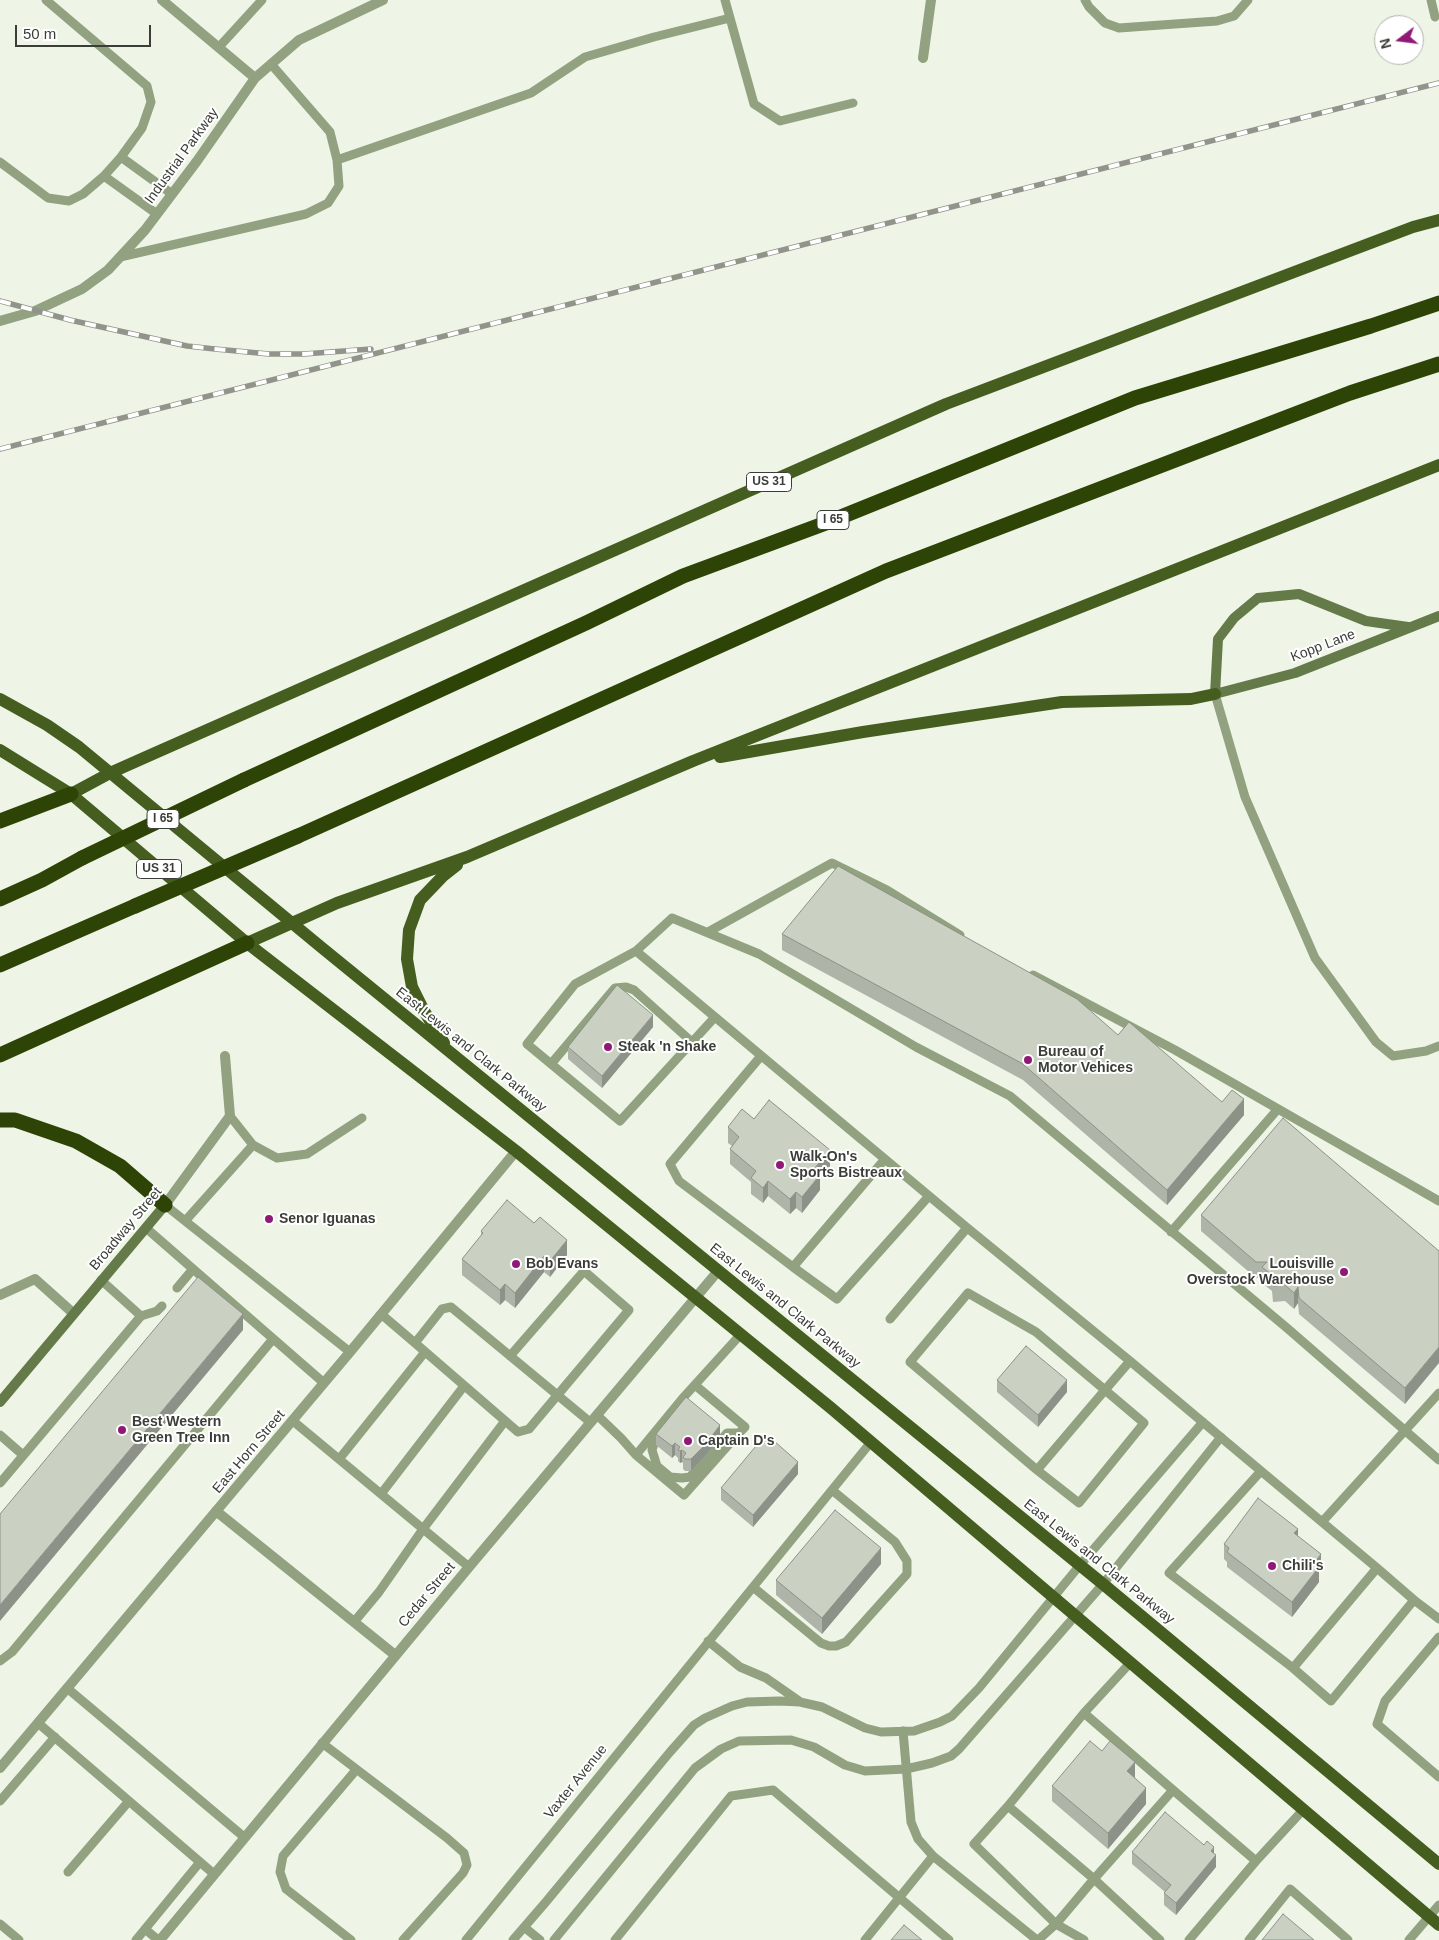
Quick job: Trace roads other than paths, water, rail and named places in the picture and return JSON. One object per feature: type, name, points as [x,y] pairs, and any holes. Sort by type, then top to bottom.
[{"type":"highway","name":"I 65","points":[[0,899],[244,780],[586,624],[683,576],[826,523],[1135,398],[1371,326],[1439,303]]},
{"type":"highway","points":[[2,965],[298,836],[886,571],[1331,400],[1439,364]]},
{"type":"highway","points":[[0,821],[71,794]]},
{"type":"highway","points":[[0,892],[42,880]]},
{"type":"highway","points":[[0,1054],[247,943]]},
{"type":"highway","points":[[0,1120],[15,1120],[76,1141],[120,1166],[165,1205]]},
{"type":"main road","name":"US 31","points":[[110,773],[946,404],[1414,227],[1439,220]]},
{"type":"main road","points":[[1439,465],[693,762],[467,857],[337,903],[247,943],[516,1151],[696,1297],[871,1442],[1439,1925]]},
{"type":"main road","points":[[693,762],[863,732],[1062,702],[1191,699],[1215,694]]},
{"type":"main road","name":"East Lewis and Clark Parkway","points":[[0,699],[47,725],[79,747],[292,924],[1080,1565],[1439,1864]]},
{"type":"main road","name":"US 31","points":[[0,750],[71,794],[247,943]]},
{"type":"main road","points":[[71,794],[110,773]]},
{"type":"main road","points":[[449,1052],[424,1012],[412,987],[406,959],[409,930],[420,900],[443,876],[467,857]]},
{"type":"street","points":[[162,0],[256,78]]},
{"type":"street","name":"Industrial Parkway","points":[[0,321],[35,311],[82,289],[108,270],[145,230],[256,78],[299,40],[383,0]]},
{"type":"street","points":[[923,58],[931,0]]},
{"type":"street","points":[[1215,694],[1218,639],[1234,618],[1258,598],[1299,594],[1366,621],[1408,627]]},
{"type":"street","name":"Kopp Lane","points":[[1215,694],[1295,673],[1439,616]]},
{"type":"street","points":[[226,1056],[230,1116]]},
{"type":"street","name":"Broadway Street","points":[[0,1402],[165,1205],[230,1116]]},
{"type":"street","name":"East Horn Street","points":[[0,1768],[350,1352],[516,1151]]},
{"type":"street","name":"Cedar Street","points":[[159,1940],[469,1566],[718,1271]]},
{"type":"street","points":[[0,1295],[35,1279],[73,1313]]},
{"type":"street","points":[[216,1511],[395,1655]]},
{"type":"lane","points":[[0,162],[48,198],[69,201],[83,194],[104,176],[121,157],[142,128],[151,102],[147,86],[46,0]]},
{"type":"lane","points":[[219,47],[262,0]]},
{"type":"lane","points":[[725,0],[754,104],[780,121],[853,103]]},
{"type":"lane","points":[[1085,0],[1105,23],[1119,28],[1217,21],[1234,16],[1248,0]]},
{"type":"lane","points":[[1431,0],[1435,17]]},
{"type":"lane","points":[[337,160],[531,93],[586,57],[638,41],[730,18]]},
{"type":"lane","points":[[120,257],[306,214],[328,203],[339,186],[337,160],[330,132],[272,64]]},
{"type":"lane","points":[[121,157],[172,194]]},
{"type":"lane","points":[[104,176],[156,214]]},
{"type":"lane","points":[[1215,694],[1245,797],[1315,958],[1376,1042],[1393,1056],[1426,1051],[1439,1046]]},
{"type":"lane","points":[[708,932],[832,863],[887,890],[967,939]]},
{"type":"lane","points":[[715,1017],[620,1121],[527,1044],[575,984],[636,951],[672,918],[759,954],[916,1047],[1010,1096],[1287,1328],[1439,1460]]},
{"type":"lane","points":[[636,951],[1439,1619]]},
{"type":"lane","points":[[1027,972],[1175,1050],[1439,1201]]},
{"type":"lane","points":[[551,1064],[614,988],[626,987],[634,990],[692,1042]]},
{"type":"lane","points":[[761,1056],[670,1164],[679,1181],[837,1299],[929,1196]]},
{"type":"lane","points":[[1171,1232],[1277,1110]]},
{"type":"lane","points":[[230,1116],[253,1146],[277,1158],[307,1154],[362,1118]]},
{"type":"lane","points":[[186,1220],[253,1146]]},
{"type":"lane","points":[[793,1267],[885,1160]]},
{"type":"lane","points":[[165,1205],[350,1352]]},
{"type":"lane","points":[[146,1228],[324,1383]]},
{"type":"lane","points":[[890,1319],[967,1228]]},
{"type":"lane","points":[[177,1288],[193,1269]]},
{"type":"lane","points":[[381,1314],[518,1432],[529,1429],[629,1310],[584,1272],[510,1356]]},
{"type":"lane","points":[[101,1280],[141,1316]]},
{"type":"lane","points":[[968,1293],[1036,1332],[1144,1423],[1079,1504],[1037,1470],[910,1362],[968,1293]]},
{"type":"lane","points":[[0,1483],[141,1316],[157,1311],[162,1306]]},
{"type":"lane","points":[[415,1343],[442,1309],[451,1307],[558,1396],[621,1438],[636,1455],[684,1495],[745,1427],[695,1385]]},
{"type":"lane","points":[[636,1455],[682,1399],[740,1334]]},
{"type":"lane","points":[[0,1661],[12,1652],[273,1339]]},
{"type":"lane","points":[[340,1458],[425,1352]]},
{"type":"lane","points":[[1037,1470],[1130,1361]]},
{"type":"lane","points":[[381,1494],[464,1386]]},
{"type":"lane","points":[[1322,1522],[1439,1393]]},
{"type":"lane","points":[[682,1399],[683,1406],[655,1441],[652,1450],[657,1466],[670,1477],[690,1477],[727,1433],[739,1433]]},
{"type":"lane","points":[[293,1420],[469,1566]]},
{"type":"lane","points":[[354,1622],[379,1592],[423,1529],[505,1421]]},
{"type":"lane","points":[[513,1940],[694,1725],[705,1718],[732,1706],[747,1702],[779,1701],[800,1702],[822,1707],[864,1728],[881,1732],[903,1732],[928,1727],[952,1716],[979,1688],[1080,1565],[1202,1422]]},
{"type":"lane","points":[[0,1435],[23,1455]]},
{"type":"lane","points":[[554,1940],[695,1768],[721,1749],[740,1741],[791,1740],[814,1747],[845,1765],[865,1771],[906,1769],[951,1756],[1103,1584],[1221,1437]]},
{"type":"lane","name":"Vaxter Avenue","points":[[466,1940],[871,1442]]},
{"type":"lane","points":[[1261,1470],[1169,1573],[1293,1668],[1331,1701],[1414,1600]]},
{"type":"lane","points":[[753,1587],[821,1643],[836,1646],[846,1642],[906,1574],[907,1561],[895,1542],[832,1490]]},
{"type":"lane","points":[[1293,1668],[1378,1568]]},
{"type":"lane","points":[[1439,1637],[1385,1701],[1377,1724],[1439,1777]]},
{"type":"lane","points":[[708,1641],[740,1667],[766,1678],[800,1702]]},
{"type":"lane","points":[[1084,1940],[1056,1924],[974,1844],[1008,1806],[1084,1713],[1130,1663]]},
{"type":"lane","points":[[67,1688],[244,1837]]},
{"type":"lane","points":[[1084,1713],[1256,1860]]},
{"type":"lane","points":[[38,1723],[214,1874]]},
{"type":"lane","points":[[903,1732],[911,1822],[918,1839],[933,1856],[1038,1940],[1056,1924],[1173,1790]]},
{"type":"lane","points":[[0,1802],[54,1738]]},
{"type":"lane","points":[[322,1743],[464,1853],[467,1865],[463,1873],[403,1940]]},
{"type":"lane","points":[[351,1940],[286,1889],[280,1872],[283,1856],[356,1770]]},
{"type":"lane","points":[[615,1940],[731,1796],[773,1790],[949,1940]]},
{"type":"lane","points":[[68,1872],[129,1801]]},
{"type":"lane","points":[[1008,1806],[1094,1879],[1160,1940]]},
{"type":"lane","points":[[1189,1940],[1256,1860],[1302,1810]]},
{"type":"lane","points":[[865,1940],[933,1856]]},
{"type":"lane","points":[[136,1940],[200,1862]]},
{"type":"lane","points":[[1249,1940],[1290,1889],[1348,1940]]},
{"type":"lane","points":[[1409,1940],[1439,1905]]},
{"type":"lane","points":[[0,1924],[19,1940]]},
{"type":"lane","points":[[524,1927],[540,1940]]},
{"type":"lane","points":[[145,1929],[159,1940]]},
{"type":"railway","points":[[0,449],[1439,83]]},
{"type":"railway","points":[[0,301],[70,320],[187,346],[269,354],[304,354],[371,349]]},
{"type":"place","name":"Steak 'n Shake","points":[[608,1047]]},
{"type":"place","name":"Bureau of Motor Vehices","points":[[1028,1060]]},
{"type":"place","name":"Walk-On's Sports Bistreaux","points":[[780,1165]]},
{"type":"place","name":"Senor Iguanas","points":[[269,1219]]},
{"type":"place","name":"Bob Evans","points":[[516,1264]]},
{"type":"place","name":"Louisville Overstock Warehouse","points":[[1344,1272]]},
{"type":"place","name":"Best Western Green Tree Inn","points":[[122,1430]]},
{"type":"place","name":"Captain D's","points":[[688,1441]]},
{"type":"place","name":"Chili's","points":[[1272,1566]]}]
